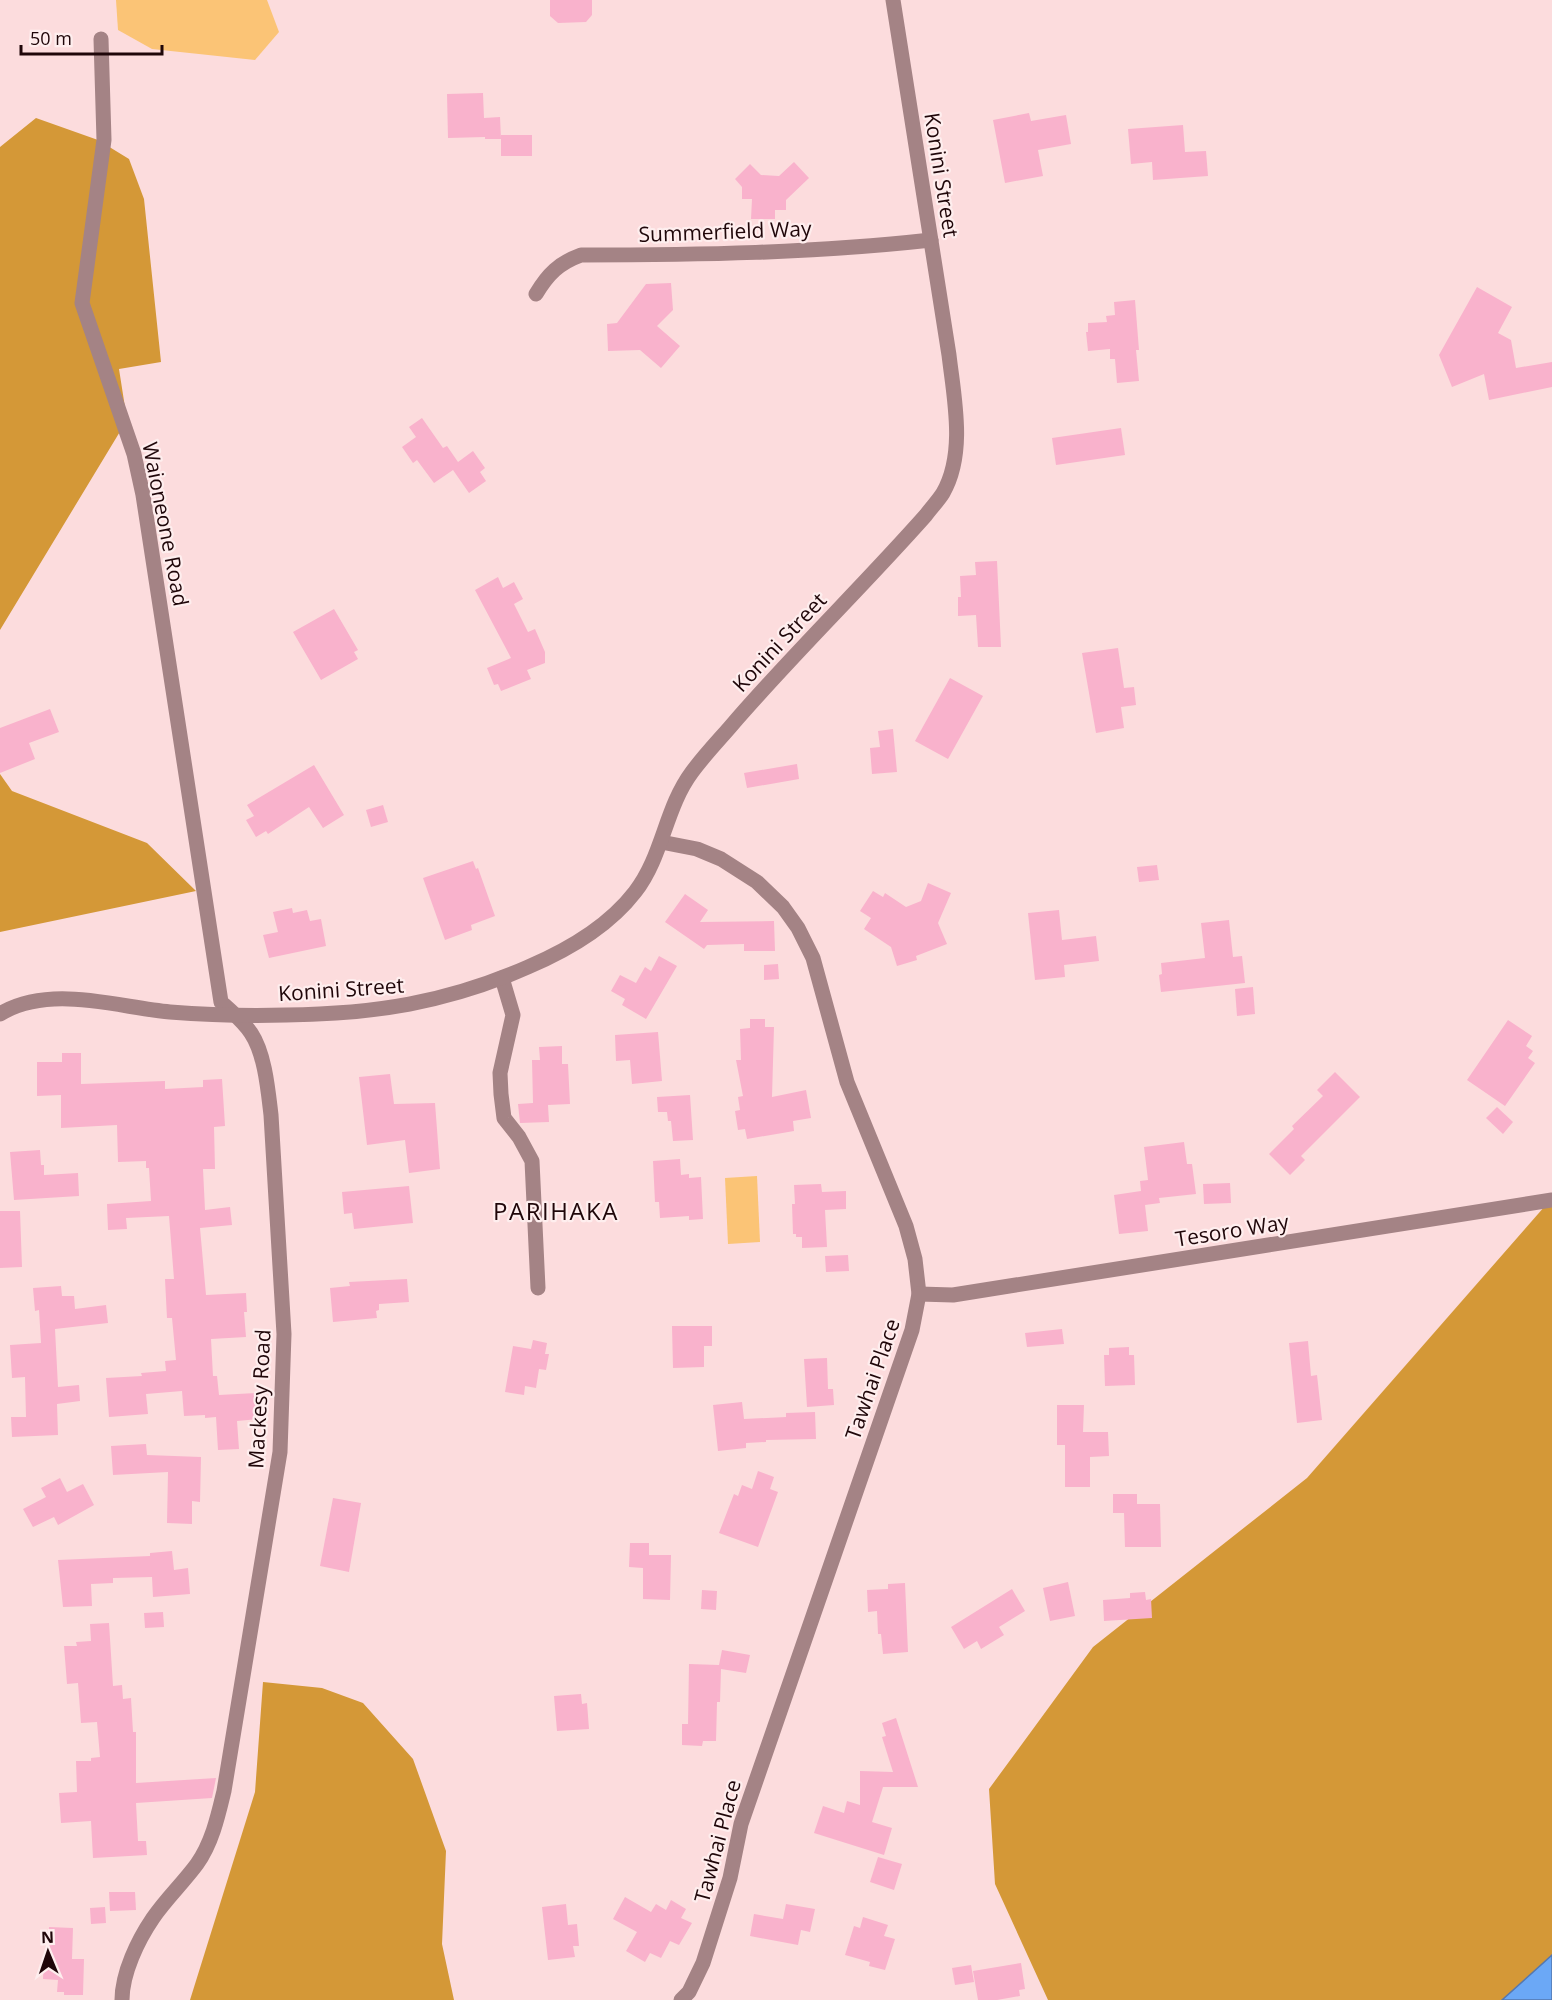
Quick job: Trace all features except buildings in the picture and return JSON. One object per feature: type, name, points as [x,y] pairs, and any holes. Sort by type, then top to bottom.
[{"type":"street","name":"Konini Street","points":[[234,1015],[362,1012],[424,1002],[478,988],[550,958],[596,930],[635,892],[649,869],[678,793],[692,772],[772,679],[905,538],[942,493],[953,462],[955,410],[893,0]]},
{"type":"street","name":"Waioneone Road","points":[[101,39],[104,140],[82,303],[134,454],[143,495],[221,1002],[234,1015]]},
{"type":"street","name":"Summerfield Way","points":[[536,294],[543,282],[563,261],[581,255],[733,254],[886,245],[930,240]]},
{"type":"street","name":"Tawhai Place","points":[[661,842],[697,849],[721,859],[757,882],[783,907],[798,928],[813,958],[847,1082],[906,1226],[915,1259],[919,1294],[912,1330],[744,1815],[730,1878],[704,1963],[689,1992],[681,2000]]},
{"type":"street","points":[[502,978],[513,1015],[500,1073],[501,1094],[504,1118],[519,1137],[532,1161],[538,1288]]},
{"type":"street","points":[[0,1014],[30,1001],[53,1000],[168,1012],[234,1015]]},
{"type":"street","name":"Mackesy Road","points":[[122,2000],[128,1971],[138,1945],[153,1918],[198,1863],[216,1826],[224,1791],[280,1452],[285,1335],[271,1115],[261,1058],[251,1033],[234,1015]]},
{"type":"street","name":"Tesoro Way","points":[[919,1294],[953,1295],[1552,1200]]},
{"type":"shaded area","points":[[116,0],[267,0],[279,32],[255,60],[152,49],[118,30]]},
{"type":"shaded area","points":[[36,118],[98,140],[129,159],[144,199],[161,362],[119,369],[127,420],[0,630],[0,147]]},
{"type":"shaded area","points":[[0,774],[12,791],[147,843],[196,891],[0,932]]},
{"type":"shaded area","points":[[757,1176],[760,1242],[728,1244],[725,1178]]},
{"type":"shaded area","points":[[1552,1198],[1552,1955],[1502,2000],[1048,2000],[995,1884],[989,1789],[1093,1647],[1307,1478]]},
{"type":"shaded area","points":[[263,1682],[322,1688],[363,1703],[413,1759],[446,1851],[442,1944],[454,2000],[190,2000],[255,1792]]},
{"type":"water","points":[[1552,1955],[1552,2000],[1502,2000]]},
{"type":"district","name":"PARIHAKA","points":[[556,1210]]}]
